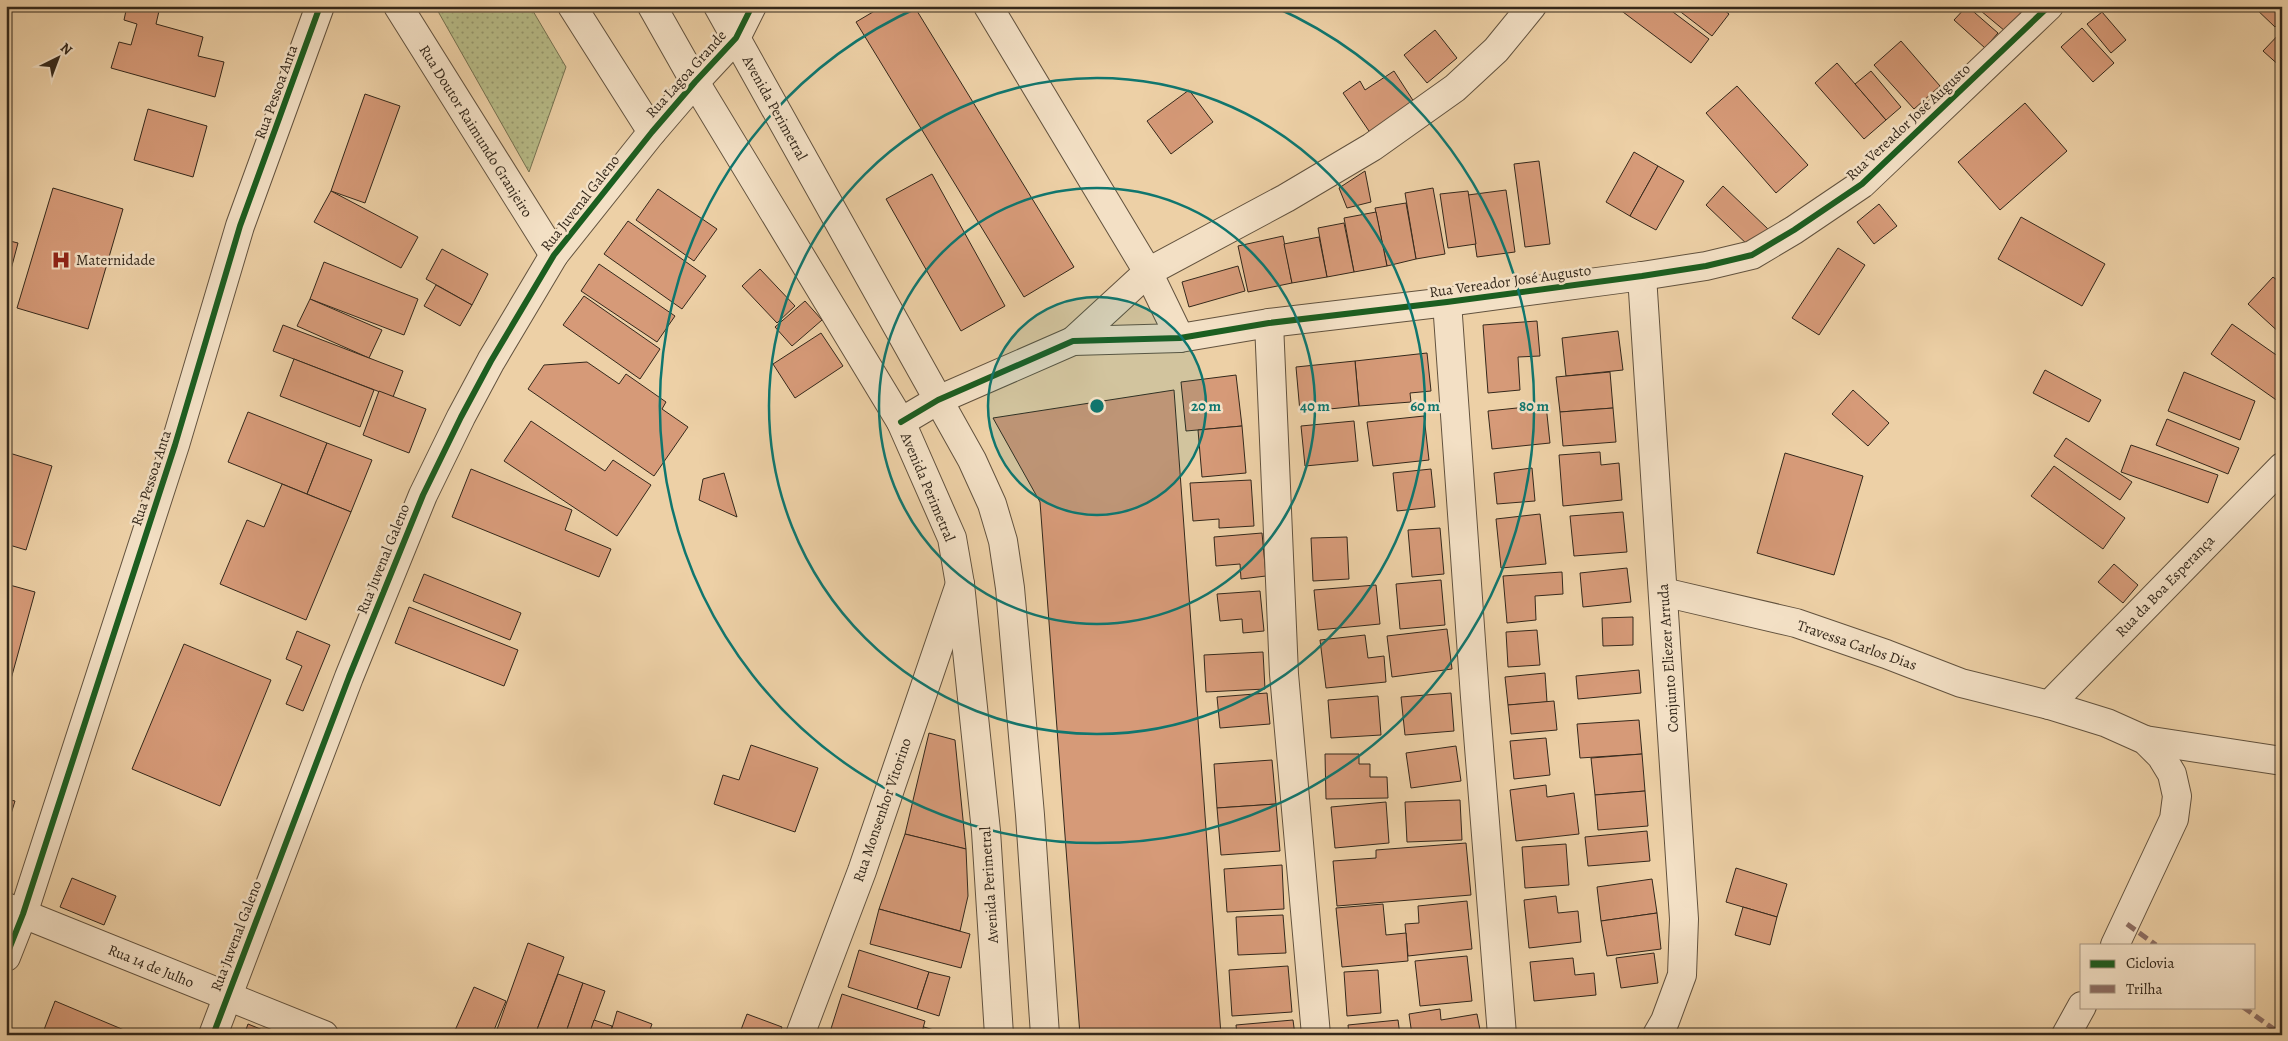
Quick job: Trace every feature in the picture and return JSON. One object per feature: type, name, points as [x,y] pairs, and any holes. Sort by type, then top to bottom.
[{"type":"street","name":"Rua Pessoa Anta","points":[[6,957],[15,910],[174,445],[240,226],[320,6]]},
{"type":"street","name":"Rua Doutor Raimundo Granjeiro","points":[[398,6],[554,255]]},
{"type":"street","points":[[572,6],[652,132]]},
{"type":"street","name":"Avenida Perimetral","points":[[652,6],[695,82],[901,422],[952,538],[960,584],[986,831],[999,1035]]},
{"type":"street","name":"Avenida Perimetral","points":[[718,6],[972,460],[992,504],[1003,541],[1011,598],[1030,815],[1045,1035]]},
{"type":"street","name":"Rua Lagoa Grande","points":[[652,132],[736,38],[752,6]]},
{"type":"street","points":[[988,6],[1148,272],[1180,338]]},
{"type":"street","points":[[1073,342],[1148,272],[1286,198],[1372,147],[1455,88],[1496,50],[1532,6]]},
{"type":"street","name":"Rua Vereador José Augusto","points":[[901,422],[938,400],[1073,342],[1180,338],[1269,323],[1642,276],[1706,266],[1752,254],[1794,230],[1862,184],[2049,6]]},
{"type":"street","name":"Rua Juvenal Galeno","points":[[213,1035],[226,996],[349,677],[423,495],[487,369],[554,255],[652,132]]},
{"type":"street","name":"Conjunto Eliezer Arruda","points":[[1642,276],[1684,919],[1682,975],[1665,1021],[1657,1035]]},
{"type":"street","points":[[1447,302],[1474,687],[1502,1035]]},
{"type":"street","points":[[1269,323],[1284,674],[1316,1035]]},
{"type":"street","name":"Rua da Boa Esperança","points":[[2049,705],[2282,467]]},
{"type":"street","name":"Rua Monsenhor Vitorino","points":[[800,1035],[862,871],[960,584]]},
{"type":"street","name":"Travessa Carlos Dias","points":[[1664,592],[1796,623],[1961,683],[2049,705],[2107,723],[2145,740]]},
{"type":"street","points":[[2145,740],[2282,762]]},
{"type":"street","points":[[2115,944],[2174,819],[2177,796],[2172,774],[2161,756],[2145,740]]},
{"type":"street","name":"Rua 14 de Julho","points":[[15,910],[324,1035]]},
{"type":"street","points":[[2066,1035],[2081,1008]]},
{"type":"green space","points":[[435,6],[530,6],[566,67],[529,172]]},
{"type":"building","points":[[127,6],[143,6],[159,11],[156,24],[203,37],[198,56],[224,62],[215,97],[111,68],[119,42],[131,45],[137,24],[124,20]]},
{"type":"building","points":[[883,6],[914,6],[1074,267],[1024,297],[856,22]]},
{"type":"building","points":[[1615,6],[1665,6],[1709,39],[1691,63]]},
{"type":"building","points":[[1673,6],[1719,6],[1729,14],[1712,36]]},
{"type":"building","points":[[1967,6],[1998,33],[1985,48],[1954,20]]},
{"type":"building","points":[[1975,6],[2013,6],[2021,13],[2005,31]]},
{"type":"building","points":[[2253,6],[2282,6],[2282,20],[2275,27]]},
{"type":"building","points":[[2102,12],[2126,40],[2111,53],[2087,24]]},
{"type":"building","points":[[2082,28],[2114,63],[2093,82],[2061,47]]},
{"type":"building","points":[[1435,30],[1457,58],[1427,83],[1404,55]]},
{"type":"building","points":[[2282,31],[2282,68],[2263,51]]},
{"type":"building","points":[[1901,41],[1940,86],[1914,109],[1874,65]]},
{"type":"building","points":[[1837,63],[1886,120],[1864,139],[1815,83]]},
{"type":"building","points":[[1394,71],[1416,105],[1371,134],[1343,93],[1360,81],[1365,90]]},
{"type":"building","points":[[1871,71],[1901,107],[1886,120],[1855,84]]},
{"type":"building","points":[[1737,86],[1808,165],[1776,193],[1706,113]]},
{"type":"building","points":[[1189,90],[1213,122],[1171,154],[1147,121]]},
{"type":"building","points":[[365,94],[400,106],[365,203],[331,191]]},
{"type":"building","points":[[2025,103],[2067,151],[2000,210],[1958,162]]},
{"type":"building","points":[[148,109],[207,126],[193,177],[134,160]]},
{"type":"building","points":[[1634,152],[1658,166],[1630,216],[1606,202]]},
{"type":"building","points":[[1539,161],[1550,244],[1525,247],[1514,164]]},
{"type":"building","points":[[1658,166],[1684,181],[1656,230],[1630,216]]},
{"type":"building","points":[[1365,171],[1371,202],[1347,208],[1339,188]]},
{"type":"building","points":[[932,174],[1005,306],[961,331],[886,199]]},
{"type":"building","points":[[1723,186],[1769,230],[1751,248],[1706,205]]},
{"type":"building","points":[[53,188],[123,209],[88,329],[17,308]]},
{"type":"building","points":[[1433,188],[1445,254],[1416,259],[1405,193]]},
{"type":"building","points":[[658,189],[717,229],[694,261],[636,220]]},
{"type":"building","points":[[1506,190],[1515,252],[1477,257],[1468,195]]},
{"type":"building","points":[[331,191],[418,237],[401,268],[314,222]]},
{"type":"building","points":[[1468,191],[1476,244],[1448,248],[1440,194]]},
{"type":"building","points":[[1406,203],[1416,259],[1387,266],[1375,208]]},
{"type":"building","points":[[1879,204],[1897,226],[1874,244],[1857,222]]},
{"type":"building","points":[[1376,212],[1387,266],[1354,272],[1344,218]]},
{"type":"building","points":[[2021,217],[2105,264],[2082,306],[1998,259]]},
{"type":"building","points":[[628,221],[706,276],[682,309],[604,254]]},
{"type":"building","points":[[1344,223],[1354,272],[1327,277],[1318,228]]},
{"type":"building","points":[[1283,236],[1292,283],[1248,292],[1238,246]]},
{"type":"building","points":[[1319,237],[1327,277],[1292,283],[1284,244]]},
{"type":"building","points":[[6,240],[18,243],[6,288]]},
{"type":"building","points":[[1838,248],[1865,265],[1819,335],[1792,318]]},
{"type":"building","points":[[442,249],[488,274],[472,305],[426,279]]},
{"type":"building","points":[[324,262],[418,299],[404,335],[310,299]]},
{"type":"building","points":[[599,264],[675,316],[657,342],[581,291]]},
{"type":"building","points":[[1238,266],[1245,291],[1189,307],[1182,282]]},
{"type":"building","points":[[760,269],[795,306],[777,323],[742,286]]},
{"type":"building","points":[[2273,277],[2282,284],[2282,335],[2248,304]]},
{"type":"building","points":[[436,285],[472,305],[460,326],[424,306]]},
{"type":"building","points":[[584,296],[660,349],[640,379],[563,325]]},
{"type":"building","points":[[310,299],[382,330],[369,358],[297,326]]},
{"type":"building","points":[[805,301],[822,320],[792,346],[775,327]]},
{"type":"building","points":[[1537,321],[1540,356],[1518,357],[1520,390],[1488,393],[1483,325]]},
{"type":"building","points":[[2232,324],[2282,359],[2282,404],[2211,354]]},
{"type":"building","points":[[283,325],[403,371],[393,397],[273,351]]},
{"type":"building","points":[[1618,331],[1623,370],[1566,376],[1562,338]]},
{"type":"building","points":[[821,333],[843,366],[795,398],[773,364]]},
{"type":"building","points":[[1427,353],[1431,391],[1410,393],[1411,402],[1359,406],[1355,361]]},
{"type":"building","points":[[294,359],[374,390],[360,427],[280,396]]},
{"type":"building","points":[[1355,361],[1359,406],[1300,412],[1296,367]]},
{"type":"building","points":[[587,362],[619,384],[626,374],[666,402],[662,409],[688,427],[654,476],[528,389],[544,365]]},
{"type":"building","points":[[2045,370],[2101,400],[2089,422],[2033,393]]},
{"type":"building","points":[[1610,372],[1613,408],[1560,412],[1556,377]]},
{"type":"building","points":[[2184,372],[2255,401],[2240,440],[2168,411]]},
{"type":"building","points":[[1236,375],[1242,426],[1186,431],[1181,382]]},
{"type":"building","points":[[1174,390],[1221,1035],[1080,1035],[1040,502],[993,418]]},
{"type":"building","points":[[1853,390],[1889,423],[1868,446],[1832,414]]},
{"type":"building","points":[[379,391],[426,409],[409,453],[363,435]]},
{"type":"building","points":[[1546,405],[1550,443],[1492,449],[1488,411]]},
{"type":"building","points":[[1613,408],[1616,442],[1563,446],[1560,412]]},
{"type":"building","points":[[248,412],[327,443],[307,494],[228,462]]},
{"type":"building","points":[[1424,416],[1429,460],[1373,466],[1367,422]]},
{"type":"building","points":[[2167,419],[2239,448],[2228,474],[2156,445]]},
{"type":"building","points":[[531,421],[605,471],[613,460],[651,485],[617,536],[504,461]]},
{"type":"building","points":[[1354,421],[1358,461],[1305,466],[1301,426]]},
{"type":"building","points":[[1242,426],[1246,473],[1202,477],[1198,430]]},
{"type":"building","points":[[2066,438],[2132,482],[2120,500],[2054,456]]},
{"type":"building","points":[[327,443],[372,460],[351,512],[307,494]]},
{"type":"building","points":[[2131,445],[2218,475],[2208,503],[2121,472]]},
{"type":"building","points":[[6,452],[52,466],[26,550],[6,544]]},
{"type":"building","points":[[1600,452],[1601,465],[1619,463],[1622,500],[1563,506],[1559,455]]},
{"type":"building","points":[[1785,453],[1863,476],[1834,575],[1757,553]]},
{"type":"building","points":[[2054,466],[2125,518],[2103,549],[2031,496]]},
{"type":"building","points":[[1532,468],[1535,501],[1497,504],[1494,473]]},
{"type":"building","points":[[471,469],[572,510],[565,530],[611,549],[599,577],[452,517]]},
{"type":"building","points":[[1431,469],[1435,507],[1397,511],[1393,473]]},
{"type":"building","points":[[724,473],[737,517],[699,500],[703,479]]},
{"type":"building","points":[[1251,480],[1254,526],[1219,528],[1219,519],[1193,521],[1190,483]]},
{"type":"building","points":[[282,484],[351,512],[306,620],[220,584],[247,520],[264,527]]},
{"type":"building","points":[[1623,512],[1627,552],[1574,556],[1570,516]]},
{"type":"building","points":[[1540,514],[1546,564],[1501,568],[1496,519]]},
{"type":"building","points":[[1440,528],[1444,574],[1412,577],[1408,530]]},
{"type":"building","points":[[1262,533],[1266,576],[1241,579],[1240,564],[1216,566],[1214,537]]},
{"type":"building","points":[[1347,537],[1349,579],[1313,581],[1311,538]]},
{"type":"building","points":[[2114,564],[2138,585],[2123,603],[2098,582]]},
{"type":"building","points":[[1627,568],[1631,602],[1583,607],[1580,573]]},
{"type":"building","points":[[1562,572],[1563,594],[1535,596],[1536,620],[1507,623],[1503,576]]},
{"type":"building","points":[[424,574],[521,613],[510,640],[413,601]]},
{"type":"building","points":[[1441,580],[1445,625],[1400,629],[1396,584]]},
{"type":"building","points":[[6,584],[35,592],[11,679],[6,678]]},
{"type":"building","points":[[1376,585],[1380,624],[1318,630],[1314,590]]},
{"type":"building","points":[[1260,591],[1264,631],[1243,633],[1242,619],[1220,621],[1217,594]]},
{"type":"building","points":[[409,607],[518,650],[504,686],[395,643]]},
{"type":"building","points":[[1633,617],[1633,645],[1603,646],[1602,618]]},
{"type":"building","points":[[1447,629],[1452,669],[1392,677],[1387,636]]},
{"type":"building","points":[[1537,630],[1540,665],[1508,667],[1506,632]]},
{"type":"building","points":[[297,631],[330,645],[303,711],[286,704],[302,666],[286,659]]},
{"type":"building","points":[[1365,635],[1368,658],[1384,656],[1386,682],[1326,688],[1320,640]]},
{"type":"building","points":[[184,644],[271,680],[220,806],[132,769]]},
{"type":"building","points":[[1263,652],[1265,689],[1206,692],[1204,655]]},
{"type":"building","points":[[1639,670],[1641,693],[1578,699],[1576,676]]},
{"type":"building","points":[[1545,673],[1547,702],[1508,705],[1505,677]]},
{"type":"building","points":[[1267,693],[1270,724],[1220,728],[1217,697]]},
{"type":"building","points":[[1451,693],[1454,731],[1405,735],[1401,697]]},
{"type":"building","points":[[1378,696],[1381,735],[1331,738],[1328,700]]},
{"type":"building","points":[[1554,701],[1557,730],[1511,734],[1508,705]]},
{"type":"building","points":[[1639,720],[1642,754],[1580,758],[1577,724]]},
{"type":"building","points":[[929,733],[955,740],[966,849],[905,834]]},
{"type":"building","points":[[1546,738],[1550,775],[1514,779],[1510,741]]},
{"type":"building","points":[[751,745],[818,768],[795,832],[714,804],[723,775],[739,780]]},
{"type":"building","points":[[1456,746],[1461,781],[1411,788],[1406,753]]},
{"type":"building","points":[[1325,754],[1359,754],[1359,764],[1370,764],[1370,777],[1387,777],[1388,798],[1326,799]]},
{"type":"building","points":[[1642,754],[1645,791],[1595,795],[1591,758]]},
{"type":"building","points":[[1272,760],[1276,804],[1217,808],[1214,764]]},
{"type":"building","points":[[1546,785],[1547,797],[1574,793],[1579,834],[1516,841],[1510,790]]},
{"type":"building","points":[[1645,791],[1648,826],[1598,830],[1595,795]]},
{"type":"building","points":[[6,799],[15,801],[6,830]]},
{"type":"building","points":[[1460,800],[1462,840],[1407,842],[1405,802]]},
{"type":"building","points":[[1386,802],[1389,843],[1335,848],[1331,807]]},
{"type":"building","points":[[1276,804],[1280,851],[1221,855],[1217,808]]},
{"type":"building","points":[[1647,831],[1650,861],[1588,866],[1585,837]]},
{"type":"building","points":[[905,834],[966,849],[968,896],[960,931],[879,909]]},
{"type":"building","points":[[1466,843],[1471,895],[1337,906],[1333,861],[1376,858],[1376,850]]},
{"type":"building","points":[[1566,844],[1569,885],[1525,888],[1522,847]]},
{"type":"building","points":[[1282,865],[1284,909],[1227,912],[1224,869]]},
{"type":"building","points":[[1736,868],[1787,884],[1777,917],[1726,902]]},
{"type":"building","points":[[72,878],[116,896],[104,925],[60,907]]},
{"type":"building","points":[[1652,879],[1657,913],[1601,921],[1597,887]]},
{"type":"building","points":[[1556,896],[1558,913],[1578,911],[1581,942],[1529,948],[1524,900]]},
{"type":"building","points":[[1467,901],[1472,949],[1408,956],[1405,924],[1419,923],[1418,906]]},
{"type":"building","points":[[1383,904],[1386,935],[1406,933],[1408,961],[1342,967],[1336,908]]},
{"type":"building","points":[[1743,907],[1777,917],[1770,945],[1735,935]]},
{"type":"building","points":[[879,909],[970,934],[961,968],[870,944]]},
{"type":"building","points":[[1657,913],[1661,949],[1607,956],[1601,921]]},
{"type":"building","points":[[1283,915],[1286,953],[1238,955],[1236,917]]},
{"type":"building","points":[[528,943],[564,957],[535,1035],[495,1035]]},
{"type":"building","points":[[859,950],[929,972],[917,1009],[848,987]]},
{"type":"building","points":[[1654,953],[1658,983],[1621,988],[1616,958]]},
{"type":"building","points":[[1467,956],[1472,1001],[1420,1006],[1415,961]]},
{"type":"building","points":[[1573,958],[1575,975],[1594,973],[1596,995],[1534,1001],[1530,962]]},
{"type":"building","points":[[1288,966],[1292,1012],[1232,1016],[1229,970]]},
{"type":"building","points":[[1378,970],[1381,1013],[1347,1016],[1344,972]]},
{"type":"building","points":[[929,972],[950,977],[939,1016],[917,1009]]},
{"type":"building","points":[[558,974],[583,983],[565,1035],[535,1035]]},
{"type":"building","points":[[583,983],[605,991],[589,1035],[565,1035]]},
{"type":"building","points":[[474,987],[506,1001],[492,1035],[453,1035]]},
{"type":"building","points":[[842,994],[925,1021],[921,1035],[829,1035]]},
{"type":"building","points":[[55,1001],[136,1035],[42,1035]]},
{"type":"building","points":[[1440,1009],[1441,1020],[1477,1014],[1481,1035],[1412,1035],[1409,1014]]},
{"type":"building","points":[[617,1011],[652,1024],[648,1035],[610,1035]]},
{"type":"building","points":[[747,1014],[782,1027],[779,1035],[739,1035]]},
{"type":"building","points":[[594,1020],[612,1026],[610,1035],[589,1035]]},
{"type":"building","points":[[1293,1020],[1295,1035],[1237,1035],[1236,1025]]},
{"type":"building","points":[[1398,1020],[1400,1035],[1349,1035],[1348,1025]]},
{"type":"building","points":[[248,1024],[275,1035],[244,1035]]},
{"type":"building","points":[[924,1027],[950,1035],[921,1035]]},
{"type":"marked path","points":[[2127,924],[2155,944]]},
{"type":"marked path","points":[[2244,1008],[2282,1035]]},
{"type":"cycle path","points":[[6,957],[23,914],[175,445],[240,226],[320,6]]},
{"type":"cycle path","points":[[213,1035],[349,677],[423,495],[461,417],[491,361],[554,255],[652,132],[736,38],[752,6]]},
{"type":"cycle path","points":[[901,422],[938,400],[1073,341],[1180,338],[1269,323],[1642,276],[1706,266],[1752,255],[1794,230],[1862,184],[2049,6]]},
{"type":"place","name":"Maternidade","points":[[61,260]]}]
